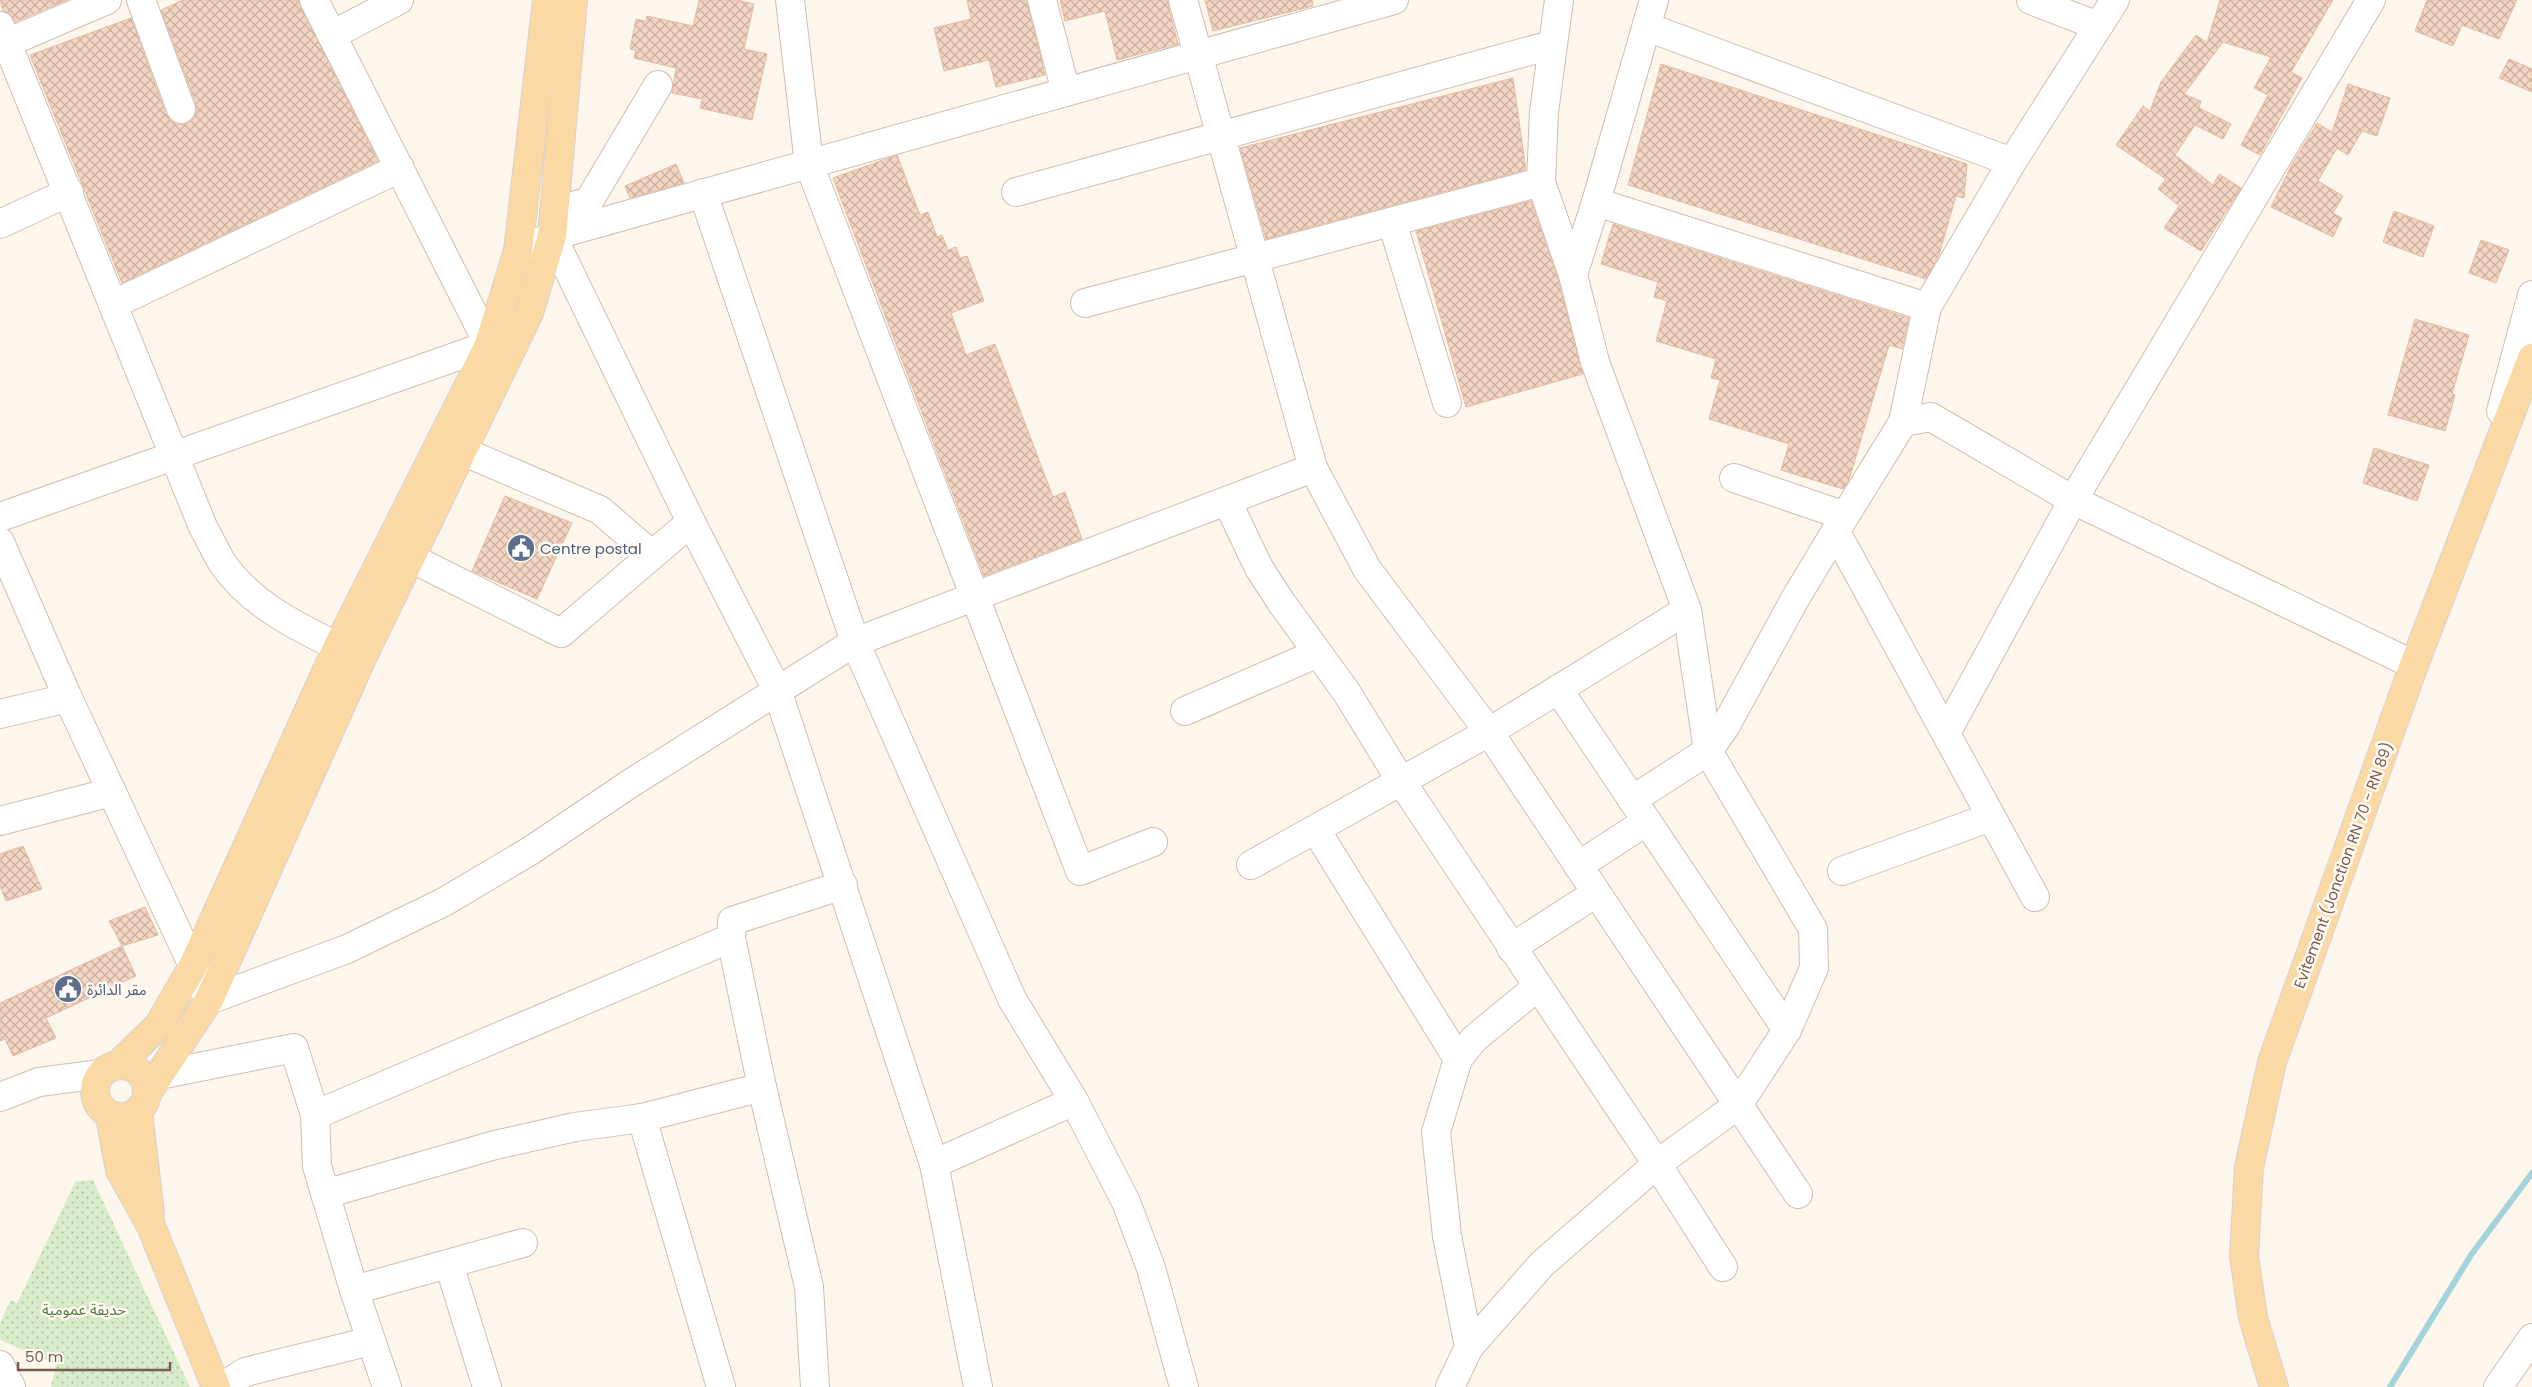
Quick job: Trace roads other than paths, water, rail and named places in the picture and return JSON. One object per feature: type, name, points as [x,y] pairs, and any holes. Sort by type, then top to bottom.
[{"type":"main road","points":[[216,1387],[151,1226],[120,1170],[110,1116],[96,1102],[96,1083],[158,1025],[193,966],[338,646],[489,345],[518,252],[547,0]]},
{"type":"main road","points":[[110,1116],[125,1118],[148,1093],[208,1000],[362,658],[530,313],[553,224],[573,0]]},
{"type":"main road","name":"Evitement (Jonction RN 70 - RN 89)","points":[[2274,1387],[2253,1318],[2244,1256],[2249,1167],[2272,1062],[2414,665],[2532,358]]},
{"type":"main road","points":[[110,1070],[127,1066],[142,1075],[148,1093],[151,1226]]},
{"type":"street","points":[[107,0],[3,38],[69,192],[203,527],[224,564],[254,597],[289,621],[362,658]]},
{"type":"street","points":[[141,0],[181,109]]},
{"type":"street","points":[[0,517],[489,345],[314,0]]},
{"type":"street","points":[[332,35],[399,0]]},
{"type":"street","points":[[790,0],[809,164],[1080,871],[1153,842]]},
{"type":"street","points":[[1042,0],[1066,92]]},
{"type":"street","points":[[1183,0],[1313,468],[1367,569],[1488,732],[1798,1194]]},
{"type":"street","points":[[553,224],[703,193],[1394,0]]},
{"type":"street","points":[[1450,1387],[1469,1347],[1542,1264],[1657,1164],[1738,1104],[1787,1030],[1814,968],[1813,929],[1708,751],[1687,610],[1595,362],[1573,275],[1541,182],[1544,112],[1551,45],[1559,0]]},
{"type":"street","points":[[1573,275],[1654,0]]},
{"type":"street","points":[[2031,0],[2098,26]]},
{"type":"street","points":[[1578,866],[1708,751],[1725,727],[1795,599],[1904,422],[1927,307],[2012,162],[2115,0]]},
{"type":"street","points":[[1946,733],[2073,500],[2371,0]]},
{"type":"street","points":[[1646,27],[2012,162]]},
{"type":"street","points":[[1016,192],[1551,45]]},
{"type":"street","points":[[518,252],[553,224],[589,200],[658,85]]},
{"type":"street","points":[[114,304],[400,168]]},
{"type":"street","points":[[1085,303],[1541,182]]},
{"type":"street","points":[[0,224],[69,192]]},
{"type":"street","points":[[703,193],[855,642],[1012,999],[1074,1101],[1126,1202],[1151,1268],[1184,1387]]},
{"type":"street","points":[[1596,202],[1927,307]]},
{"type":"street","points":[[1392,222],[1447,403]]},
{"type":"street","points":[[553,224],[691,522],[777,690],[934,1164],[978,1387]]},
{"type":"street","points":[[2478,500],[2532,294]]},
{"type":"street","points":[[1904,422],[1932,417],[2073,500],[2414,665]]},
{"type":"street","points":[[462,451],[600,510],[652,555]]},
{"type":"street","points":[[0,542],[68,698],[208,1000],[347,949],[444,902],[530,851],[777,690],[855,642],[1313,468]]},
{"type":"street","points":[[1734,478],[1840,524],[1946,733],[2035,897]]},
{"type":"street","points":[[1227,501],[1259,568],[1347,694],[1511,948],[1657,1164],[1723,1268]]},
{"type":"street","points":[[411,558],[561,633],[691,522]]},
{"type":"street","points":[[1251,866],[1488,732],[1687,610]]},
{"type":"street","points":[[1185,711],[1318,653]]},
{"type":"street","points":[[1558,690],[1787,1030]]},
{"type":"street","points":[[0,714],[68,698]]},
{"type":"street","points":[[0,821],[112,792]]},
{"type":"street","points":[[1842,871],[1991,817]]},
{"type":"street","points":[[1316,830],[1458,1059]]},
{"type":"street","points":[[815,1387],[810,1287],[762,1087],[731,938],[732,921],[843,885]]},
{"type":"street","points":[[1511,948],[1596,893]]},
{"type":"street","points":[[315,1115],[731,938]]},
{"type":"street","points":[[1469,1347],[1447,1236],[1436,1132],[1458,1059],[1474,1039],[1537,987]]},
{"type":"street","points":[[148,1093],[294,1048],[315,1115],[317,1166],[354,1290],[387,1387]]},
{"type":"street","points":[[0,1097],[39,1082],[110,1070]]},
{"type":"street","points":[[325,1194],[494,1145],[575,1127],[642,1118],[762,1087]]},
{"type":"street","points":[[934,1164],[1074,1101]]},
{"type":"street","points":[[642,1118],[721,1387]]},
{"type":"street","points":[[354,1290],[523,1243]]},
{"type":"street","points":[[449,1264],[487,1387]]},
{"type":"street","points":[[2498,1387],[2532,1338]]},
{"type":"street","points":[[222,1387],[245,1372],[371,1341]]},
{"type":"street","points":[[0,1364],[11,1387]]},
{"type":"waterway","points":[[2390,1387],[2471,1255],[2532,1173]]},
{"type":"place","name":"Centre postal","points":[[521,548]]},
{"type":"place","name":"مقر الدائرة","points":[[68,989]]},
{"type":"park label","name":"حديقة عمومية","points":[[84,1309]]}]
